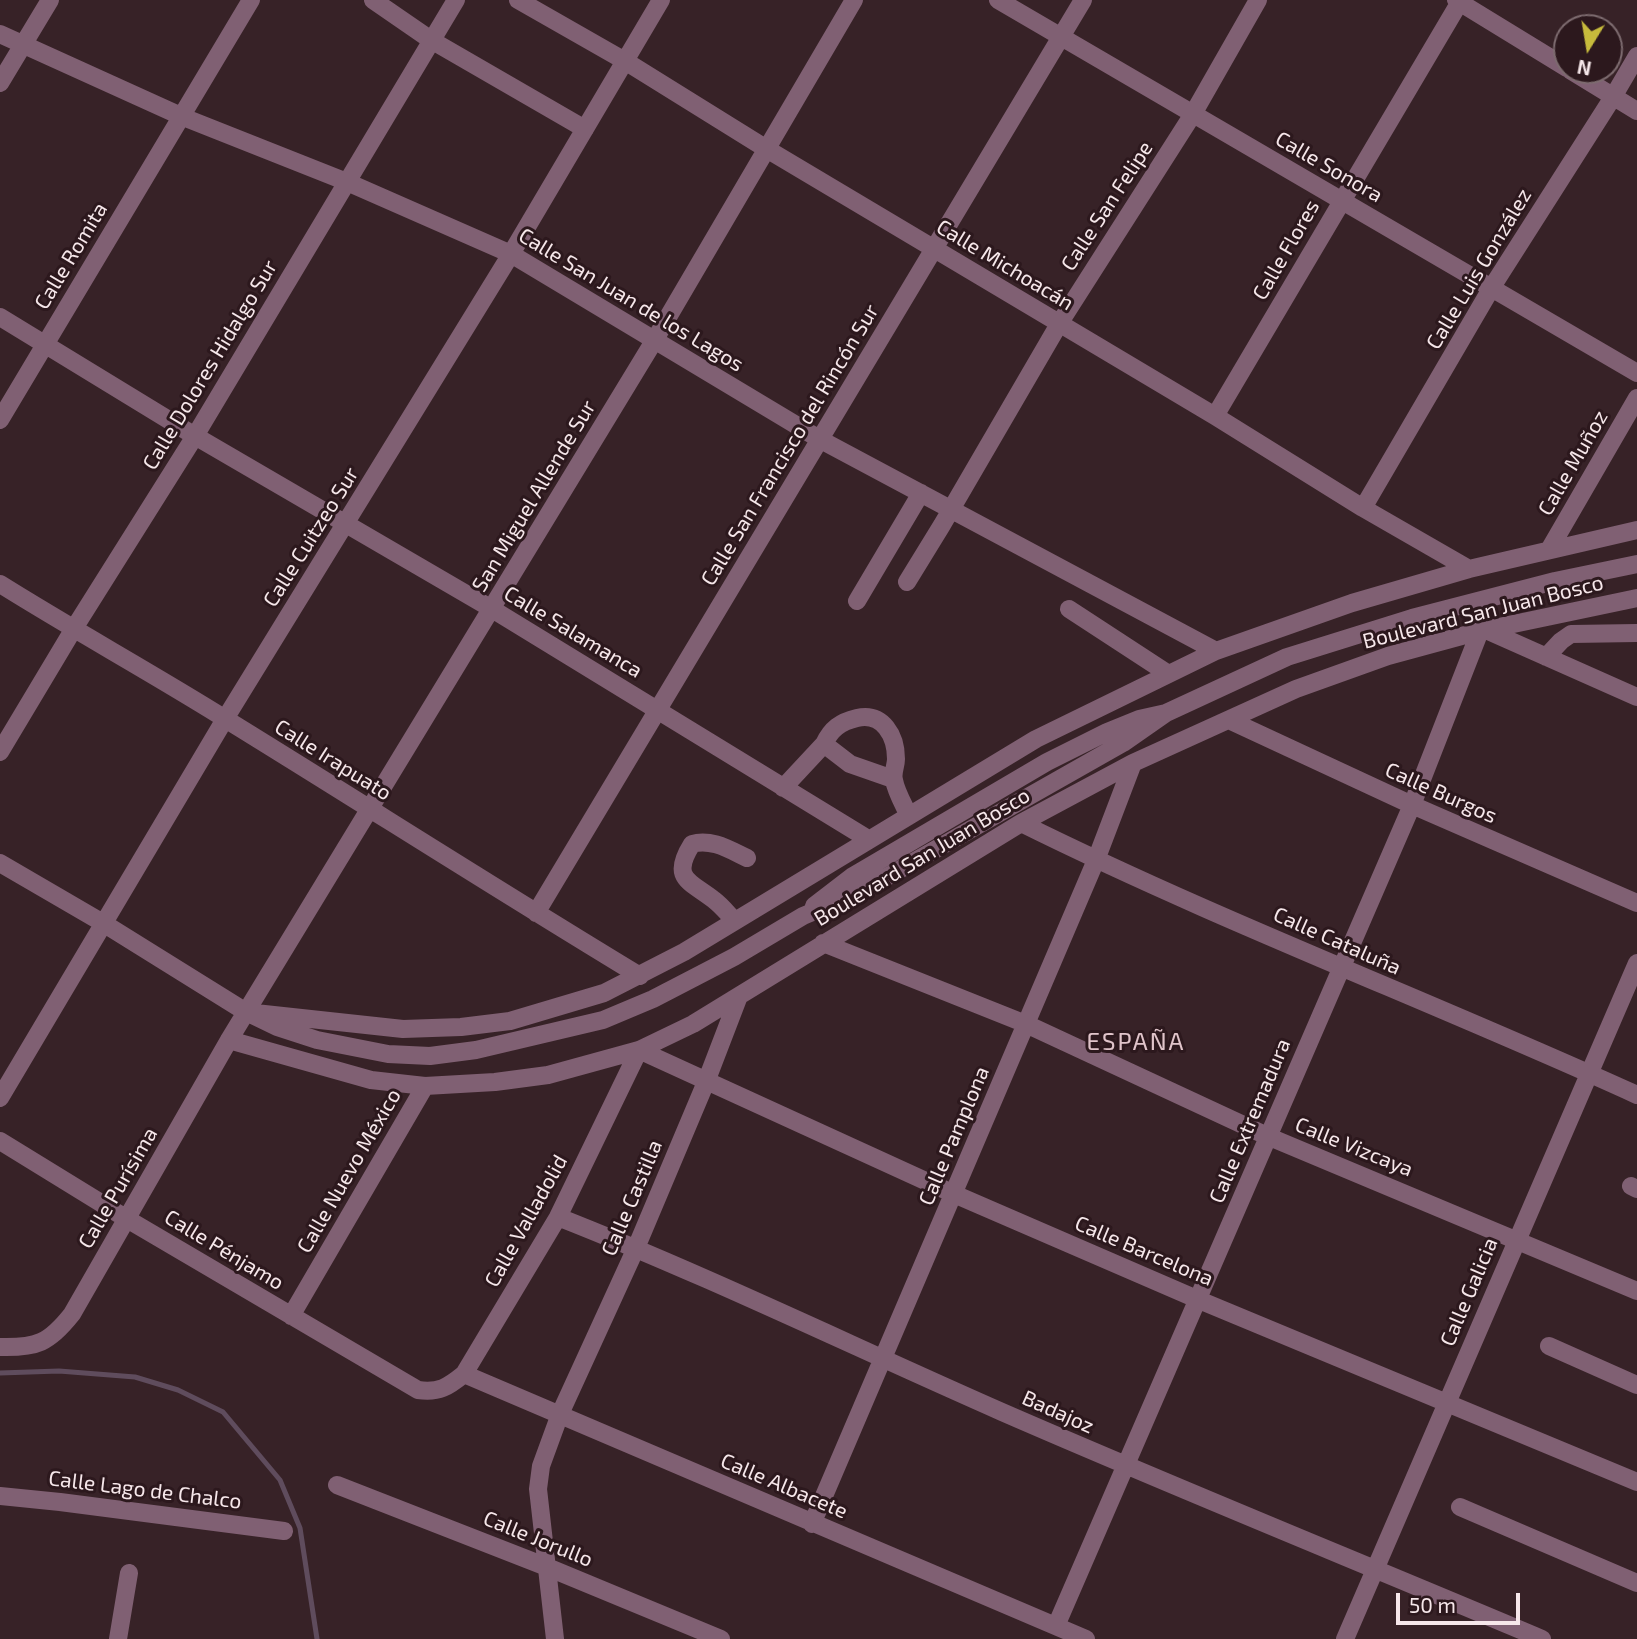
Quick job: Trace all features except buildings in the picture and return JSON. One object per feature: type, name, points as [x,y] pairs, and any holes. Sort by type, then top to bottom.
[{"type":"street","points":[[0,83],[50,0]]},
{"type":"street","name":"Calle Romita","points":[[0,420],[251,0]]},
{"type":"street","points":[[373,0],[431,40],[585,129]]},
{"type":"street","name":"Calle Dolores Hidalgo Sur","points":[[0,752],[195,436],[456,0]]},
{"type":"street","name":"Calle Michoacán","points":[[518,0],[625,61],[1363,508],[1469,569]]},
{"type":"street","name":"Calle Cuitzeo Sur","points":[[0,1098],[225,719],[511,254],[662,0]]},
{"type":"street","name":"San Miguel Allende Sur","points":[[246,1012],[654,341],[854,0]]},
{"type":"street","name":"Calle Sonora","points":[[998,0],[1637,373]]},
{"type":"street","name":"Calle San Francisco del Rincón Sur","points":[[536,913],[1083,0]]},
{"type":"street","name":"Calle San Felipe","points":[[907,582],[1059,324],[1194,114],[1258,0]]},
{"type":"street","points":[[1459,1],[1553,60]]},
{"type":"street","name":"Calle Flores","points":[[1215,416],[1459,1]]},
{"type":"street","name":"Calle San Juan de los Lagos","points":[[0,34],[183,117],[347,182],[511,254],[821,440],[1216,651]]},
{"type":"street","name":"Calle Luis González","points":[[1363,508],[1492,287],[1614,97],[1637,56]]},
{"type":"street","points":[[1593,84],[1637,111]]},
{"type":"street","name":"Calle Salamanca","points":[[0,317],[195,436],[657,709],[868,839]]},
{"type":"street","name":"Calle Muñoz","points":[[1549,550],[1637,398]]},
{"type":"street","points":[[857,601],[921,493]]},
{"type":"street","name":"Boulevard San Juan Bosco","points":[[246,1012],[403,1029],[461,1027],[510,1021],[567,1006],[640,976],[1036,738],[1216,651],[1352,603],[1469,569],[1637,530]]},
{"type":"street","points":[[0,863],[246,1012],[277,1027],[317,1040],[388,1054],[430,1056],[476,1050],[603,1020],[653,999],[734,957],[803,916],[862,891],[1123,743],[1166,713],[1300,653],[1412,618],[1555,581],[1637,564]]},
{"type":"street","name":"Calle Irapuato","points":[[0,584],[225,719],[640,976]]},
{"type":"street","name":"Boulevard San Juan Bosco","points":[[229,1041],[371,1080],[425,1086],[495,1082],[548,1075],[639,1051],[693,1024],[1021,823],[1133,763],[1336,673],[1483,631],[1637,598]]},
{"type":"street","points":[[1069,609],[1167,673]]},
{"type":"street","points":[[1483,631],[1637,697]]},
{"type":"street","name":"Calle Extremadura","points":[[1056,1626],[1412,805],[1483,631]]},
{"type":"street","points":[[1546,657],[1560,641],[1571,634],[1637,633]]},
{"type":"street","points":[[783,788],[824,744],[829,734],[847,721],[863,717],[877,720],[890,730],[894,741],[896,760],[893,779],[909,816]]},
{"type":"street","name":"Calle Burgos","points":[[1229,720],[1412,805],[1637,903]]},
{"type":"street","points":[[824,744],[850,764],[893,779]]},
{"type":"street","name":"Calle Pamplona","points":[[812,1524],[1096,860],[1133,763]]},
{"type":"street","name":"Calle Cataluña","points":[[1021,823],[1096,860],[1340,968],[1637,1095]]},
{"type":"street","points":[[734,920],[715,901],[685,879],[681,871],[692,844],[699,842],[722,846],[747,858]]},
{"type":"street","name":"Calle Vizcaya","points":[[823,943],[1026,1024],[1267,1136],[1637,1291]]},
{"type":"street","name":"Calle Galicia","points":[[1345,1639],[1637,963]]},
{"type":"street","name":"Calle Castilla","points":[[555,1639],[538,1489],[541,1466],[560,1414],[636,1248],[706,1082],[739,996]]},
{"type":"street","name":"Calle Purísima","points":[[0,1348],[34,1346],[51,1338],[61,1328],[246,1012]]},
{"type":"street","name":"Calle Barcelona","points":[[639,1051],[954,1194],[1199,1300],[1637,1482]]},
{"type":"street","name":"Calle Valladolid","points":[[464,1374],[558,1217],[639,1051]]},
{"type":"street","name":"Calle Nuevo México","points":[[291,1316],[425,1086]]},
{"type":"street","name":"Calle Pénjamo","points":[[0,1141],[418,1390],[445,1389],[464,1374]]},
{"type":"street","name":"Badajoz","points":[[558,1217],[636,1248],[1125,1466],[1542,1639]]},
{"type":"street","points":[[1549,1346],[1637,1385]]},
{"type":"street","name":"Calle Albacete","points":[[464,1374],[1086,1639]]},
{"type":"street","name":"Calle Jorullo","points":[[337,1485],[721,1639]]},
{"type":"street","name":"Calle Lago de Chalco","points":[[0,1496],[284,1531]]},
{"type":"street","points":[[1460,1507],[1637,1583]]},
{"type":"street","points":[[118,1639],[129,1573]]},
{"type":"waterway","points":[[0,1373],[59,1371],[135,1377],[178,1390],[223,1412],[280,1480],[300,1528],[317,1639]]},
{"type":"district","name":"ESPAÑA","points":[[1136,1042]]}]
